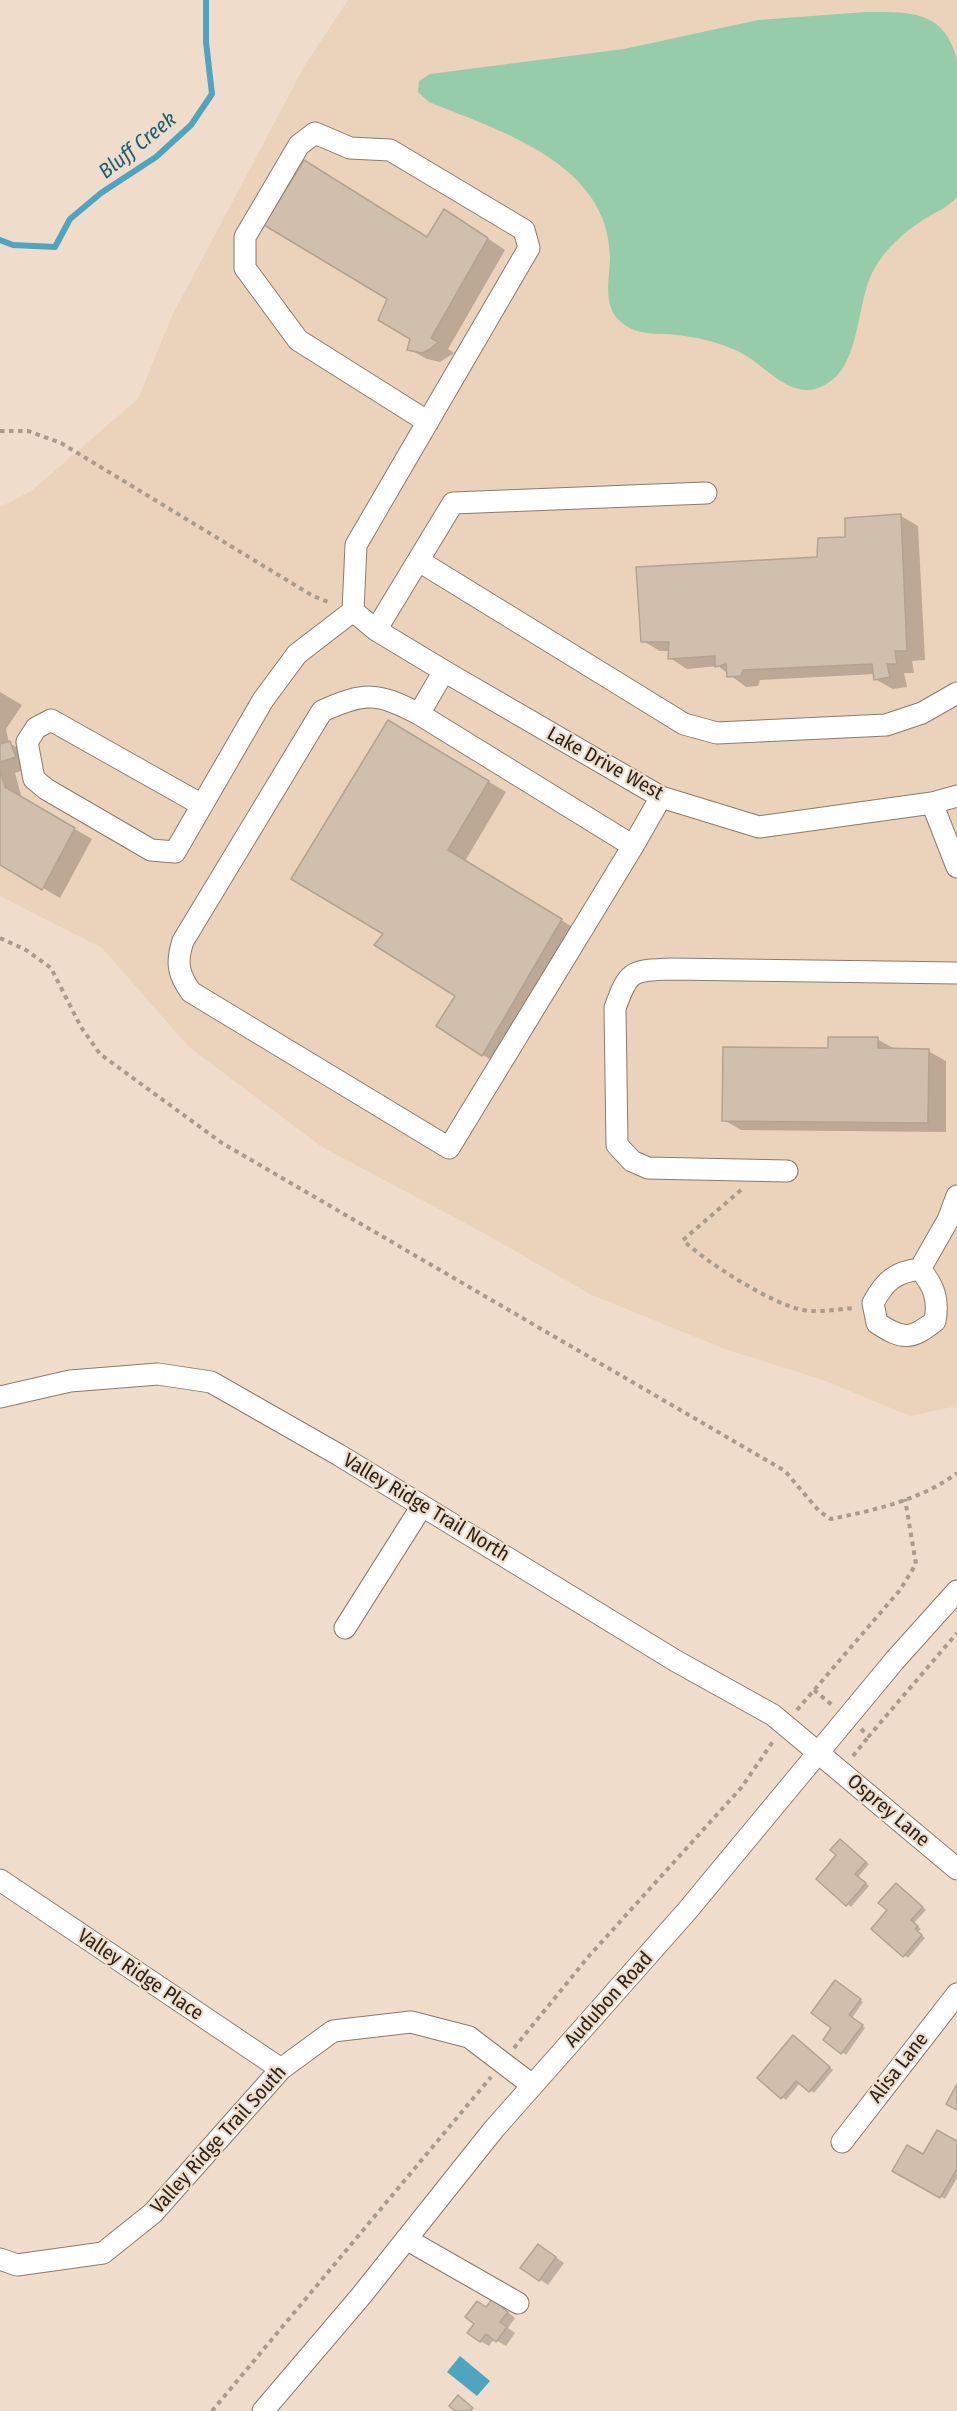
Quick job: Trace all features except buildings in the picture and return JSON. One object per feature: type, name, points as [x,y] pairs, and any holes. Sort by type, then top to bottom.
[{"type":"street","points":[[202,805],[51,720],[36,728],[27,742],[34,779],[40,784],[151,850],[175,852],[263,700],[297,654],[353,611],[356,545],[428,422],[529,248],[524,230],[390,150],[350,148],[315,133],[299,145],[245,237],[245,268],[298,340],[428,422]]},
{"type":"street","points":[[376,630],[453,503],[706,493]]},
{"type":"street","points":[[419,561],[684,724],[717,733],[886,725],[922,712],[957,693]]},
{"type":"street","name":"Lake Drive West","points":[[353,611],[376,630],[661,797],[759,827],[932,803],[957,796]]},
{"type":"street","points":[[419,714],[444,671]]},
{"type":"street","points":[[633,846],[419,714],[389,699],[367,696],[322,711],[183,941],[177,959],[180,976],[191,992],[449,1148],[633,846],[661,797]]},
{"type":"street","points":[[932,803],[957,867]]},
{"type":"street","points":[[787,1171],[648,1168],[632,1161],[617,1145],[615,1008],[630,976],[637,970],[670,969],[957,973]]},
{"type":"street","points":[[920,1269],[948,1221],[957,1196]]},
{"type":"street","points":[[920,1269],[933,1284],[938,1305],[935,1321],[916,1336],[896,1335],[877,1323],[873,1303],[883,1284],[901,1271],[920,1269]]},
{"type":"street","name":"Valley Ridge Trail North","points":[[0,1397],[69,1381],[158,1374],[211,1382],[422,1506],[676,1661],[773,1714],[818,1754]]},
{"type":"street","points":[[345,1628],[422,1506]]},
{"type":"street","name":"Audubon Road","points":[[263,2411],[494,2129],[687,1911],[895,1660],[957,1591]]},
{"type":"street","name":"Osprey Lane","points":[[818,1754],[957,1869]]},
{"type":"street","name":"Valley Ridge Place","points":[[0,1880],[280,2069]]},
{"type":"street","name":"Alisa Lane","points":[[842,2142],[957,1994]]},
{"type":"street","name":"Valley Ridge Trail South","points":[[0,2259],[17,2265],[102,2253],[153,2213],[280,2069],[333,2031],[411,2022],[469,2037],[532,2085]]},
{"type":"street","points":[[406,2239],[518,2303]]},
{"type":"path","points":[[0,431],[28,431],[61,442],[313,596],[353,611]]},
{"type":"path","points":[[0,938],[26,950],[51,968],[81,1027],[100,1054],[222,1143],[785,1471],[819,1510],[831,1519],[936,1488],[957,1473]]},
{"type":"path","points":[[746,1170],[745,1187],[683,1240],[695,1252],[771,1298],[802,1310],[875,1310]]},
{"type":"path","points":[[212,2411],[428,2155],[589,1956],[741,1788],[785,1725],[900,1590],[916,1564],[905,1499]]},
{"type":"path","points":[[841,1772],[869,1736]]},
{"type":"shaded area","points":[[348,0],[957,0],[957,1406],[910,1416],[826,1381],[725,1349],[592,1295],[482,1232],[322,1147],[189,1047],[102,948],[0,896],[0,507],[31,491],[138,399],[172,316],[305,65]]},
{"type":"green space","points":[[896,12],[922,17],[933,22],[951,43],[957,59],[957,197],[908,230],[883,256],[868,283],[848,358],[841,371],[832,380],[818,388],[805,390],[792,387],[745,355],[716,343],[685,336],[642,332],[620,321],[614,315],[609,299],[610,256],[605,224],[591,197],[571,174],[545,155],[517,139],[429,102],[418,92],[419,81],[430,74],[624,49],[758,20]]},
{"type":"water","points":[[460,2356],[490,2381],[477,2396],[447,2372]]},
{"type":"waterway","name":"Bluff Creek","points":[[0,240],[13,245],[55,247],[70,219],[101,193],[156,157],[191,125],[212,94],[206,42],[206,0]]}]
